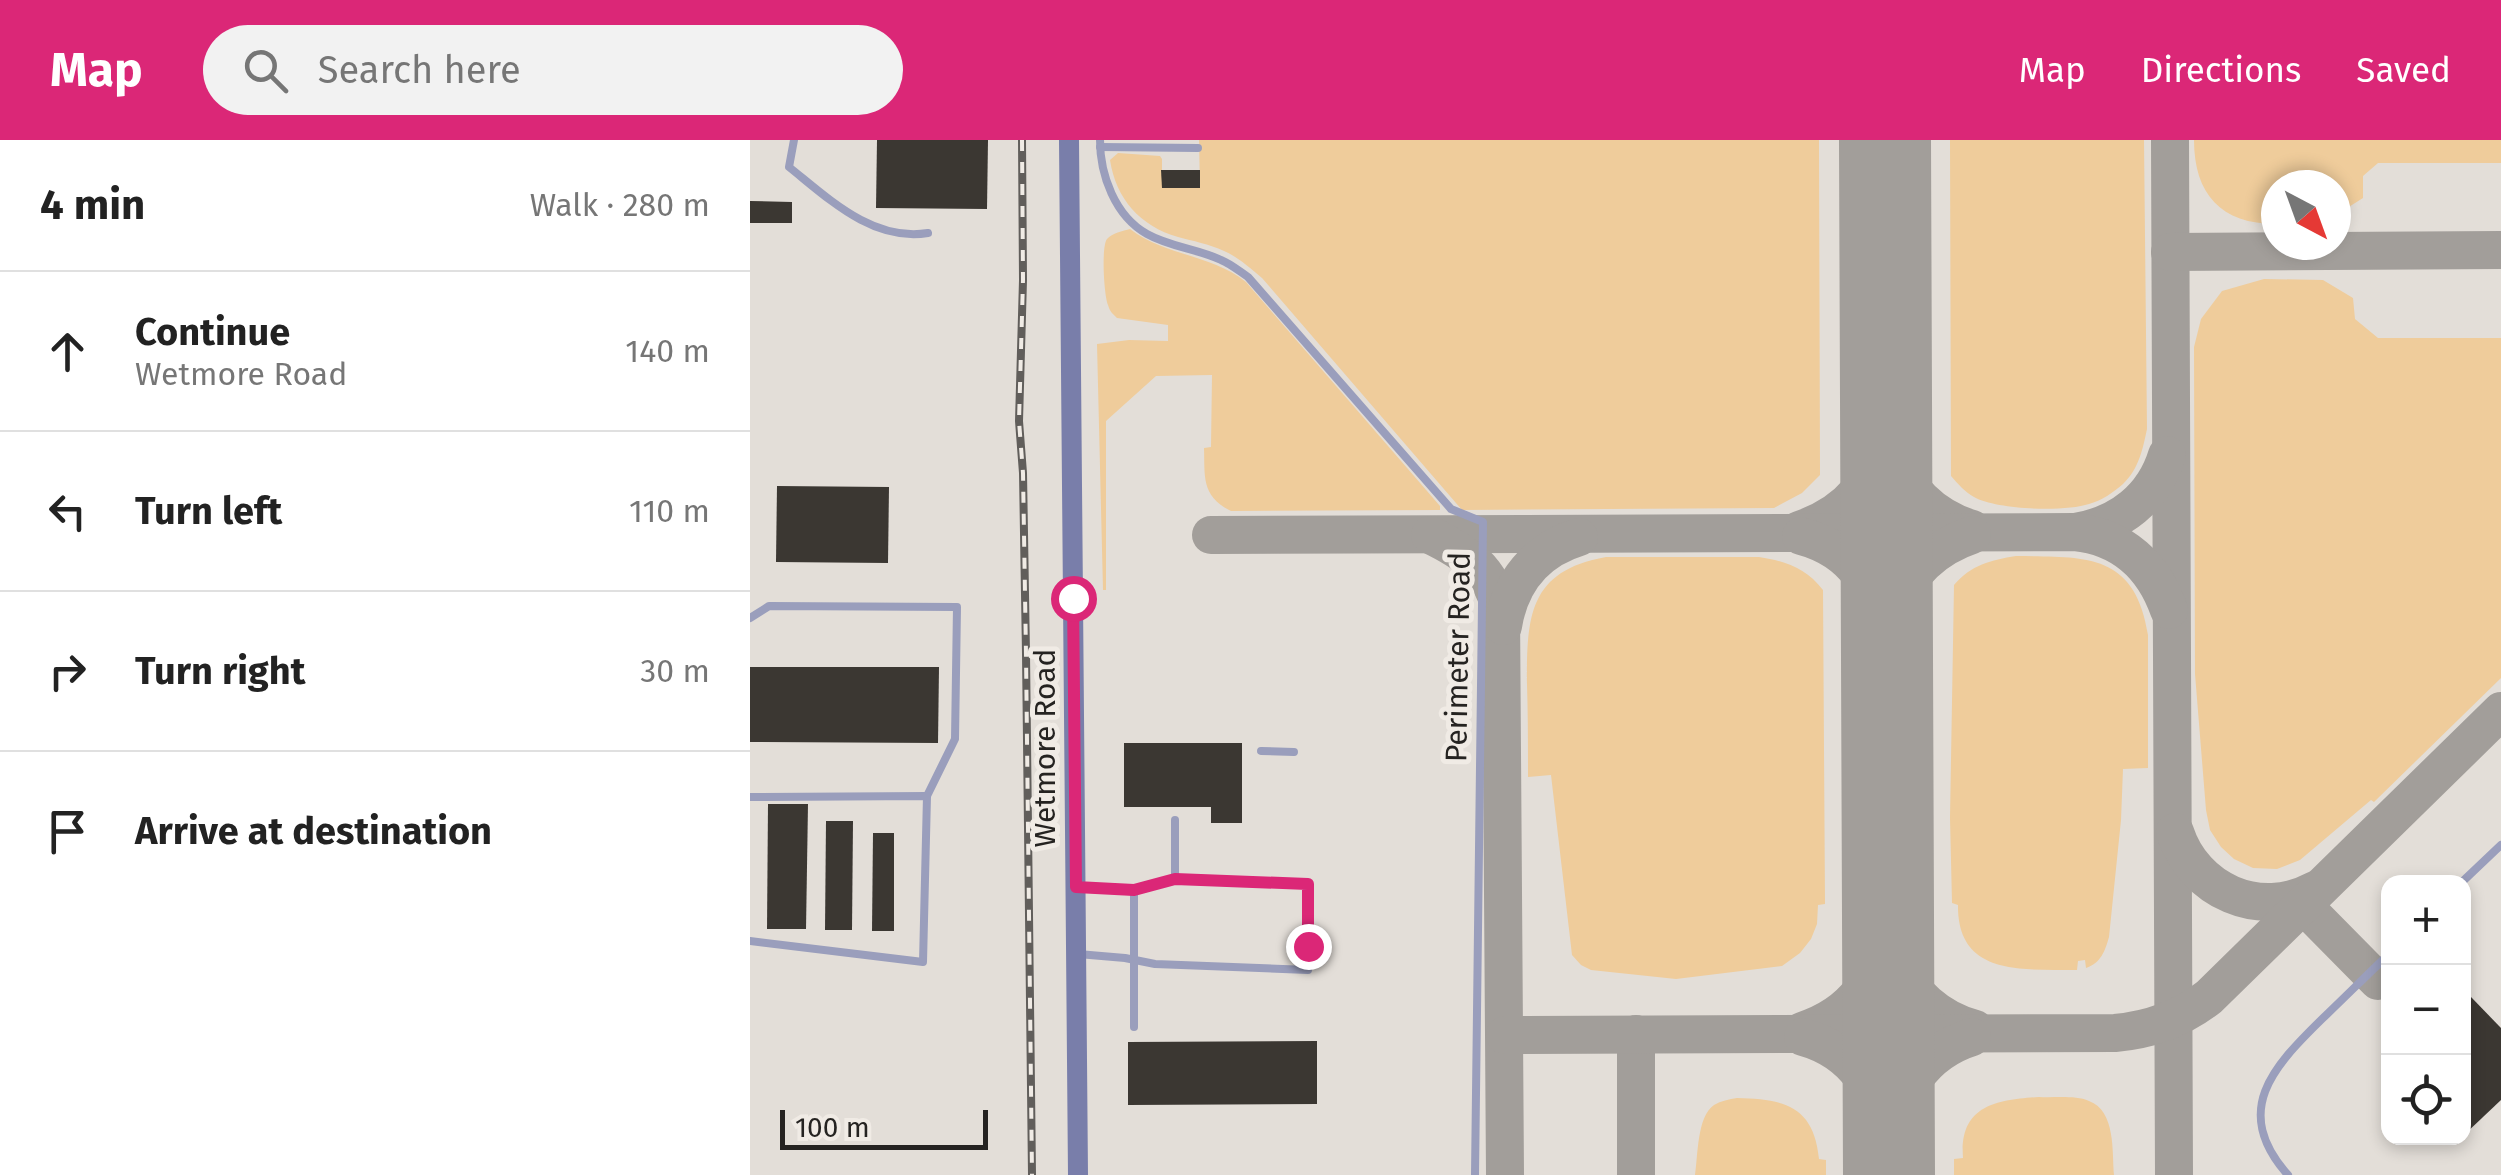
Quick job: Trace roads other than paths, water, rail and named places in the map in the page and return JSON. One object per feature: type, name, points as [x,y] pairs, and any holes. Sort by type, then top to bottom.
[{"type":"main road","name":"Wetmore Road","points":[[1069,140],[1078,1175]]},
{"type":"lane","points":[[794,140],[789,168],[834,204],[877,229],[913,236],[928,233]]},
{"type":"lane","points":[[1100,144],[1198,148]]},
{"type":"lane","name":"Perimeter Road","points":[[1100,144],[1104,175],[1130,220],[1146,234],[1224,260],[1248,277],[1450,509],[1483,522],[1475,1175]]},
{"type":"lane","points":[[750,618],[769,606],[957,607],[955,739],[926,796],[923,962],[750,941]]},
{"type":"lane","points":[[1261,751],[1294,752]]},
{"type":"lane","points":[[750,797],[926,796]]},
{"type":"lane","points":[[1175,820],[1175,879]]},
{"type":"lane","points":[[2469,875],[2501,844]]},
{"type":"lane","points":[[1076,887],[1134,890],[1175,879],[1308,884],[1308,970],[1155,964],[1076,954]]},
{"type":"lane","points":[[1134,890],[1134,1027]]},
{"type":"lane","points":[[2288,1175],[2264,1138],[2263,1095],[2272,1074],[2287,1054],[2381,961]]},
{"type":"railway","points":[[1022,140],[1019,421],[1023,473],[1032,1175]]}]
